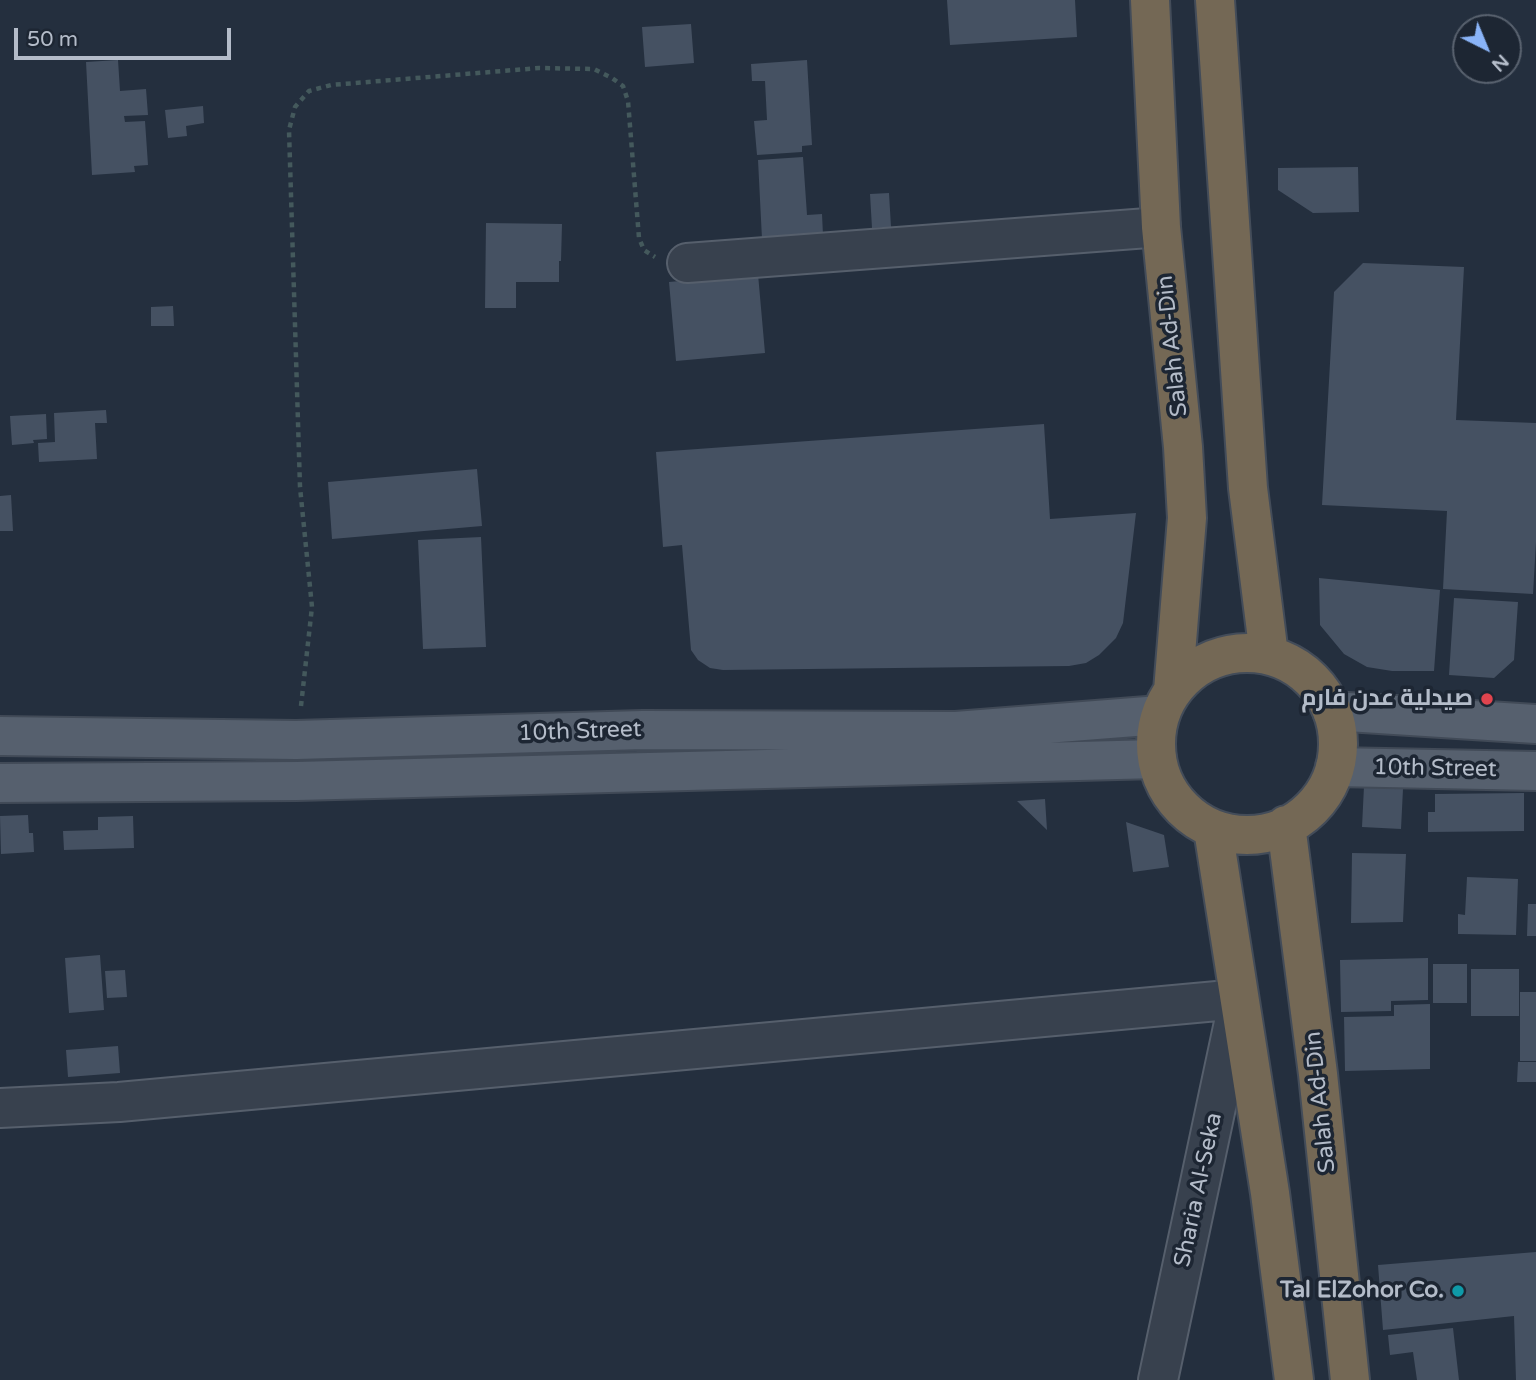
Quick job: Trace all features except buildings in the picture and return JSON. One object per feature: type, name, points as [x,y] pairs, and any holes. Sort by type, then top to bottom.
[{"type":"highway","name":"Salah Ad-Din","points":[[1150,0],[1161,227],[1183,447],[1187,518],[1166,703]]},
{"type":"highway","points":[[1215,0],[1248,488],[1269,655]]},
{"type":"highway","points":[[1239,653],[1269,655],[1296,666],[1317,685],[1332,711],[1338,739],[1335,767],[1322,795],[1301,817],[1286,825],[1273,831],[1243,835],[1213,829],[1186,813],[1167,788],[1157,759],[1156,737],[1166,703],[1191,672],[1214,659],[1239,653]]},
{"type":"highway","name":"Salah Ad-Din","points":[[1286,825],[1318,1074],[1350,1380]]},
{"type":"highway","points":[[1213,829],[1270,1193],[1294,1380]]},
{"type":"main road","name":"10th Street","points":[[0,736],[296,740],[643,730],[956,731],[1166,703]]},
{"type":"main road","points":[[1332,711],[1536,724]]},
{"type":"main road","name":"10th Street","points":[[0,783],[297,781],[1157,759]]},
{"type":"main road","name":"10th Street","points":[[1335,767],[1536,771]]},
{"type":"street","points":[[687,263],[1161,227]]},
{"type":"street","points":[[0,1108],[119,1102],[1240,999]]},
{"type":"street","name":"Sharia Al-Seka","points":[[1158,1380],[1240,999]]},
{"type":"path","points":[[296,740],[312,607],[300,486],[289,130],[295,107],[309,91],[331,85],[539,68],[594,69],[623,86],[628,101],[639,238],[644,250],[656,258],[687,263]]},
{"type":"place","name":"صيدلية عدن فارم","points":[[1487,699]]},
{"type":"place","name":"Tal ElZohor Co.","points":[[1458,1291]]}]
